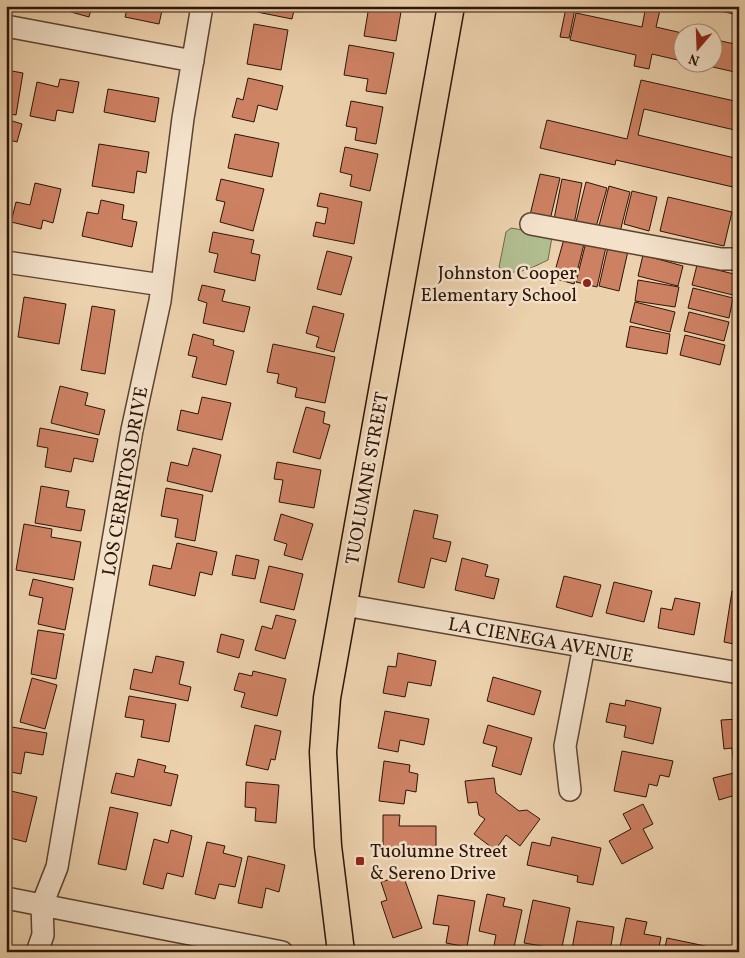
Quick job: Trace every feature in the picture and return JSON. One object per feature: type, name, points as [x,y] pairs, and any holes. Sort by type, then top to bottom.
[{"type":"main road","name":"TUOLUMNE STREET","points":[[341,952],[328,846],[323,752],[327,698],[450,6]]},
{"type":"street","name":"LOS CERRITOS DRIVE","points":[[37,952],[43,935],[42,905],[57,867],[132,430],[160,301],[183,118],[202,6]]},
{"type":"street","points":[[6,26],[193,61]]},
{"type":"street","points":[[531,224],[721,259],[739,259]]},
{"type":"street","points":[[6,262],[162,284]]},
{"type":"street","name":"LA CIENEGA AVENUE","points":[[344,605],[739,673]]},
{"type":"street","points":[[570,790],[565,746],[584,646]]},
{"type":"street","points":[[6,898],[282,952]]},
{"type":"green space","points":[[511,228],[546,234],[552,237],[548,260],[517,272],[510,272],[499,267],[506,232]]},
{"type":"building","points":[[73,6],[92,6],[89,17],[71,12]]},
{"type":"building","points":[[128,6],[163,6],[159,24],[125,17]]},
{"type":"building","points":[[259,6],[295,6],[292,19],[257,12]]},
{"type":"building","points":[[369,6],[402,6],[396,41],[364,36]]},
{"type":"building","points":[[646,6],[661,6],[656,27],[672,31],[672,59],[652,54],[649,69],[634,66],[636,55],[570,40],[576,13],[642,27]]},
{"type":"building","points":[[695,6],[739,6],[739,15]]},
{"type":"building","points":[[566,8],[575,9],[569,38],[560,37]]},
{"type":"building","points":[[254,24],[288,30],[281,70],[247,64]]},
{"type":"building","points":[[722,41],[739,45],[739,73],[722,69]]},
{"type":"building","points":[[349,45],[394,53],[386,94],[366,91],[368,79],[344,75]]},
{"type":"building","points":[[6,70],[23,73],[16,115],[6,113]]},
{"type":"building","points":[[248,78],[283,86],[277,110],[258,105],[254,122],[232,117],[237,98],[243,100]]},
{"type":"building","points":[[60,79],[79,82],[73,113],[57,110],[55,121],[30,116],[37,82],[58,87]]},
{"type":"building","points":[[641,80],[739,102],[739,131],[644,109],[638,135],[739,159],[733,187],[616,160],[615,165],[540,148],[547,120],[627,139]]},
{"type":"building","points":[[108,89],[159,98],[155,122],[104,112]]},
{"type":"building","points":[[351,101],[383,107],[376,144],[355,140],[357,128],[346,126]]},
{"type":"building","points":[[6,119],[22,124],[17,142],[6,139]]},
{"type":"building","points":[[235,134],[279,143],[272,177],[228,168]]},
{"type":"building","points":[[99,144],[149,152],[146,173],[137,171],[134,193],[92,186]]},
{"type":"building","points":[[345,147],[378,154],[370,191],[350,186],[352,175],[340,172]]},
{"type":"building","points":[[540,174],[560,178],[550,220],[530,215]]},
{"type":"building","points":[[221,179],[264,189],[253,231],[220,222],[225,202],[216,200]]},
{"type":"building","points":[[562,179],[582,183],[574,224],[554,219]]},
{"type":"building","points":[[586,182],[607,188],[596,227],[576,222]]},
{"type":"building","points":[[35,183],[61,189],[53,223],[43,220],[41,229],[11,222],[16,202],[30,205]]},
{"type":"building","points":[[609,186],[630,192],[620,232],[599,226]]},
{"type":"building","points":[[632,191],[657,197],[649,231],[624,224]]},
{"type":"building","points":[[320,193],[362,202],[354,244],[313,236],[316,222],[325,224],[328,208],[317,206]]},
{"type":"building","points":[[668,197],[732,212],[724,246],[660,231]]},
{"type":"building","points":[[101,200],[124,205],[122,219],[137,222],[132,247],[82,236],[87,212],[98,214]]},
{"type":"building","points":[[213,232],[254,240],[251,253],[260,255],[255,281],[214,272],[218,254],[209,252]]},
{"type":"building","points":[[564,239],[584,244],[574,284],[553,278]]},
{"type":"building","points":[[586,242],[606,247],[597,287],[576,282]]},
{"type":"building","points":[[608,247],[628,251],[619,291],[599,286]]},
{"type":"building","points":[[327,251],[352,257],[341,295],[317,289]]},
{"type":"building","points":[[643,255],[683,266],[678,286],[638,276]]},
{"type":"building","points":[[697,265],[738,275],[733,295],[692,285]]},
{"type":"building","points":[[638,280],[679,287],[675,307],[635,301]]},
{"type":"building","points":[[202,285],[225,290],[222,301],[250,307],[244,332],[203,323],[207,303],[198,300]]},
{"type":"building","points":[[693,288],[733,298],[729,318],[688,308]]},
{"type":"building","points":[[24,297],[66,304],[59,344],[18,337]]},
{"type":"building","points":[[635,302],[675,312],[670,332],[630,322]]},
{"type":"building","points":[[92,306],[115,310],[105,374],[81,370]]},
{"type":"building","points":[[313,306],[344,314],[334,352],[316,347],[319,337],[306,333]]},
{"type":"building","points":[[689,312],[729,322],[724,341],[684,331]]},
{"type":"building","points":[[630,326],[670,334],[667,354],[626,347]]},
{"type":"building","points":[[193,334],[214,340],[213,345],[234,351],[226,385],[192,377],[197,357],[188,355]]},
{"type":"building","points":[[685,335],[725,345],[720,365],[680,355]]},
{"type":"building","points":[[273,344],[335,357],[325,403],[295,397],[297,388],[277,383],[279,374],[267,372]]},
{"type":"building","points":[[60,386],[88,393],[85,405],[105,410],[99,435],[51,423]]},
{"type":"building","points":[[202,397],[231,403],[222,440],[177,430],[181,410],[198,414]]},
{"type":"building","points":[[306,407],[325,412],[323,423],[330,425],[320,459],[293,452]]},
{"type":"building","points":[[40,428],[98,439],[93,462],[74,458],[71,472],[45,467],[48,448],[37,446]]},
{"type":"building","points":[[193,448],[221,455],[212,492],[167,481],[171,462],[188,466]]},
{"type":"building","points":[[277,462],[321,470],[314,508],[279,502],[283,480],[274,479]]},
{"type":"building","points":[[41,486],[69,491],[66,507],[85,510],[81,531],[35,523]]},
{"type":"building","points":[[166,488],[203,495],[195,541],[175,537],[178,519],[161,516]]},
{"type":"building","points":[[414,510],[438,515],[433,538],[451,542],[446,562],[431,558],[424,588],[398,582]]},
{"type":"building","points":[[281,514],[313,524],[302,560],[284,555],[287,544],[274,540]]},
{"type":"building","points":[[24,524],[52,529],[51,537],[81,542],[74,580],[16,570]]},
{"type":"building","points":[[177,543],[217,552],[212,575],[200,572],[195,596],[149,585],[153,565],[171,569]]},
{"type":"building","points":[[236,555],[259,560],[255,579],[232,575]]},
{"type":"building","points":[[462,558],[488,565],[485,576],[499,579],[494,599],[455,590]]},
{"type":"building","points":[[269,566],[303,574],[294,610],[260,602]]},
{"type":"building","points":[[564,576],[601,585],[592,617],[556,607]]},
{"type":"building","points":[[33,579],[73,588],[65,630],[38,624],[43,598],[29,595]]},
{"type":"building","points":[[614,582],[652,591],[644,622],[606,613]]},
{"type":"building","points":[[732,591],[739,592],[739,645],[724,642]]},
{"type":"building","points":[[675,598],[700,603],[694,635],[658,628],[661,608],[672,610]]},
{"type":"building","points":[[276,615],[296,620],[285,659],[255,650],[262,626],[272,629]]},
{"type":"building","points":[[38,630],[64,634],[56,679],[31,674]]},
{"type":"building","points":[[221,634],[244,640],[239,658],[217,652]]},
{"type":"building","points":[[398,653],[436,661],[431,686],[408,682],[405,697],[383,693],[388,666],[396,667]]},
{"type":"building","points":[[156,656],[184,662],[179,684],[191,687],[188,701],[130,689],[134,669],[152,673]]},
{"type":"building","points":[[253,671],[286,679],[277,716],[241,707],[245,693],[234,690],[239,673],[252,676]]},
{"type":"building","points":[[493,677],[541,691],[534,715],[487,701]]},
{"type":"building","points":[[32,678],[57,685],[45,729],[20,722]]},
{"type":"building","points":[[129,696],[176,704],[169,742],[141,737],[144,720],[125,717]]},
{"type":"building","points":[[626,700],[661,708],[653,744],[624,737],[626,726],[606,722],[610,703],[625,706]]},
{"type":"building","points":[[385,711],[429,719],[424,745],[400,740],[398,752],[378,748]]},
{"type":"building","points":[[739,719],[739,759],[733,759],[732,748],[724,749],[721,720]]},
{"type":"building","points":[[255,725],[281,731],[275,760],[271,759],[268,770],[246,765]]},
{"type":"building","points":[[488,725],[532,738],[521,775],[492,766],[497,747],[483,743]]},
{"type":"building","points":[[6,726],[47,733],[43,755],[25,752],[21,774],[6,771]]},
{"type":"building","points":[[622,751],[673,761],[669,777],[660,775],[657,786],[649,784],[646,797],[614,791]]},
{"type":"building","points":[[138,759],[166,766],[164,772],[178,775],[171,806],[111,793],[116,773],[134,777]]},
{"type":"building","points":[[384,761],[410,765],[409,772],[418,774],[416,792],[406,790],[404,804],[379,801]]},
{"type":"building","points":[[734,773],[739,794],[719,800],[713,778]]},
{"type":"building","points":[[494,778],[496,793],[519,811],[527,810],[540,819],[520,846],[506,835],[495,850],[474,834],[485,819],[479,815],[477,802],[468,803],[465,781]]},
{"type":"building","points":[[246,782],[279,785],[276,823],[255,821],[256,808],[245,807]]},
{"type":"building","points":[[11,791],[37,797],[26,842],[6,837],[6,810]]},
{"type":"building","points":[[643,804],[653,824],[643,829],[653,848],[622,864],[609,841],[631,829],[623,814]]},
{"type":"building","points":[[110,807],[138,813],[126,870],[98,864]]},
{"type":"building","points":[[383,815],[400,815],[399,826],[436,826],[436,855],[383,854]]},
{"type":"building","points":[[171,830],[192,836],[183,877],[167,873],[163,889],[143,884],[154,839],[168,843]]},
{"type":"building","points":[[552,837],[601,848],[593,885],[577,882],[578,876],[527,865],[532,842],[550,846]]},
{"type":"building","points":[[207,842],[225,846],[223,853],[242,858],[235,887],[219,884],[215,899],[195,894]]},
{"type":"building","points":[[248,856],[285,865],[279,892],[266,888],[262,908],[238,903]]},
{"type":"building","points":[[403,875],[422,928],[393,938],[381,902],[387,900],[381,882]]},
{"type":"building","points":[[487,894],[505,898],[503,906],[522,910],[513,952],[493,951],[496,935],[479,931]]},
{"type":"building","points":[[438,895],[475,901],[467,947],[446,943],[449,926],[433,924]]},
{"type":"building","points":[[533,900],[570,908],[561,952],[541,952],[542,946],[524,943]]},
{"type":"building","points":[[626,918],[647,922],[644,934],[661,937],[658,952],[619,952]]},
{"type":"building","points":[[577,921],[614,927],[610,952],[589,952],[572,949]]},
{"type":"building","points":[[667,938],[710,947],[709,952],[664,952]]},
{"type":"place","name":"Johnston Cooper Elementary School","points":[[587,283]]},
{"type":"place","name":"Tuolumne Street & Sereno Drive","points":[[360,861]]}]
